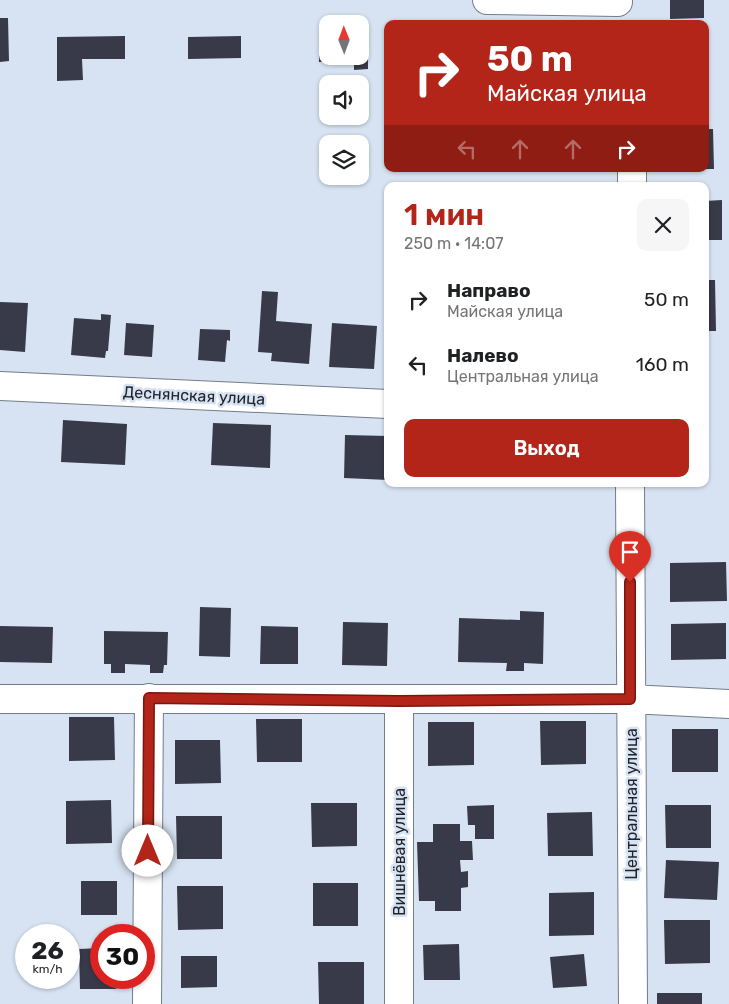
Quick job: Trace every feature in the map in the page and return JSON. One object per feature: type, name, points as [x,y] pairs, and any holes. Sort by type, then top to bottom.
[{"type":"street","points":[[487,0],[523,0],[620,8]]},
{"type":"street","name":"Деснянская улица","points":[[0,386],[384,404]]},
{"type":"street","name":"Центральная улица","points":[[630,487],[633,1004]]},
{"type":"street","points":[[0,698],[399,701],[630,699],[729,704]]},
{"type":"street","points":[[147,1004],[149,698]]},
{"type":"street","name":"Вишнёвая улица","points":[[399,701],[399,1004]]},
{"type":"building","points":[[670,0],[704,0],[704,18],[670,19]]},
{"type":"building","points":[[0,18],[8,18],[9,61],[0,62]]},
{"type":"building","points":[[125,36],[125,59],[82,59],[83,80],[57,81],[57,37]]},
{"type":"building","points":[[241,36],[241,58],[188,59],[188,37]]},
{"type":"building","points":[[354,65],[368,65],[368,69],[354,70]]},
{"type":"building","points":[[709,129],[713,129],[714,169],[709,169]]},
{"type":"building","points":[[722,200],[722,240],[709,240],[709,201]]},
{"type":"building","points":[[709,280],[715,280],[716,331],[709,331]]},
{"type":"building","points":[[262,291],[278,292],[276,321],[312,324],[309,364],[271,361],[272,353],[258,352]]},
{"type":"building","points":[[0,302],[28,303],[25,352],[0,350]]},
{"type":"building","points":[[101,314],[111,315],[108,351],[106,351],[105,358],[71,355],[74,318],[101,320]]},
{"type":"building","points":[[126,323],[154,325],[152,357],[124,355]]},
{"type":"building","points":[[332,323],[377,326],[374,369],[329,367]]},
{"type":"building","points":[[200,329],[230,330],[230,341],[227,340],[225,362],[198,360]]},
{"type":"building","points":[[63,420],[127,424],[125,465],[61,462]]},
{"type":"building","points":[[213,423],[271,425],[270,468],[211,465]]},
{"type":"building","points":[[345,435],[384,436],[384,480],[344,478]]},
{"type":"building","points":[[726,562],[727,601],[670,602],[670,563]]},
{"type":"building","points":[[200,607],[231,608],[230,657],[199,656]]},
{"type":"building","points":[[520,611],[544,612],[543,664],[524,663],[524,671],[506,671],[507,663],[458,662],[459,618],[520,620]]},
{"type":"building","points":[[343,622],[388,623],[387,666],[342,665]]},
{"type":"building","points":[[726,623],[726,659],[671,660],[671,624]]},
{"type":"building","points":[[0,626],[53,627],[52,663],[0,662]]},
{"type":"building","points":[[261,626],[298,627],[298,664],[260,664]]},
{"type":"building","points":[[104,631],[168,632],[167,665],[164,665],[163,673],[150,673],[150,665],[125,664],[125,673],[111,673],[111,664],[104,664]]},
{"type":"building","points":[[69,717],[114,717],[115,760],[69,761]]},
{"type":"building","points":[[256,719],[302,719],[302,762],[257,762]]},
{"type":"building","points":[[540,721],[586,721],[586,764],[541,765]]},
{"type":"building","points":[[428,722],[474,722],[474,765],[428,766]]},
{"type":"building","points":[[672,729],[718,729],[718,772],[672,772]]},
{"type":"building","points":[[175,740],[220,740],[221,783],[175,784]]},
{"type":"building","points":[[111,800],[112,843],[66,844],[66,801]]},
{"type":"building","points":[[311,803],[357,803],[357,846],[312,847]]},
{"type":"building","points":[[494,805],[494,839],[475,839],[475,825],[468,825],[467,806]]},
{"type":"building","points":[[665,805],[711,805],[711,848],[666,848]]},
{"type":"building","points":[[592,812],[593,856],[548,856],[547,813]]},
{"type":"building","points":[[176,816],[222,816],[222,859],[177,859]]},
{"type":"building","points":[[433,824],[460,824],[460,841],[472,841],[473,860],[460,860],[461,872],[468,871],[468,887],[461,888],[461,911],[435,911],[435,901],[419,901],[417,842],[433,842]]},
{"type":"building","points":[[666,860],[719,862],[717,900],[664,898]]},
{"type":"building","points":[[81,881],[117,881],[117,915],[81,915]]},
{"type":"building","points":[[313,883],[358,883],[358,926],[313,926]]},
{"type":"building","points":[[177,886],[223,886],[223,929],[178,930]]},
{"type":"building","points":[[594,892],[594,935],[549,936],[549,893]]},
{"type":"building","points":[[664,920],[710,920],[710,963],[665,964]]},
{"type":"building","points":[[459,944],[460,980],[424,980],[423,945]]},
{"type":"building","points":[[90,948],[90,989],[80,989],[80,949]]},
{"type":"building","points":[[584,954],[587,986],[553,988],[550,957]]},
{"type":"building","points":[[181,956],[217,956],[217,987],[181,988]]},
{"type":"building","points":[[318,962],[364,962],[364,1004],[319,1004]]},
{"type":"building","points":[[657,993],[702,993],[702,1004],[657,1004]]},
{"type":"route","points":[[148,851],[149,698],[399,701],[630,699],[630,582]]}]
